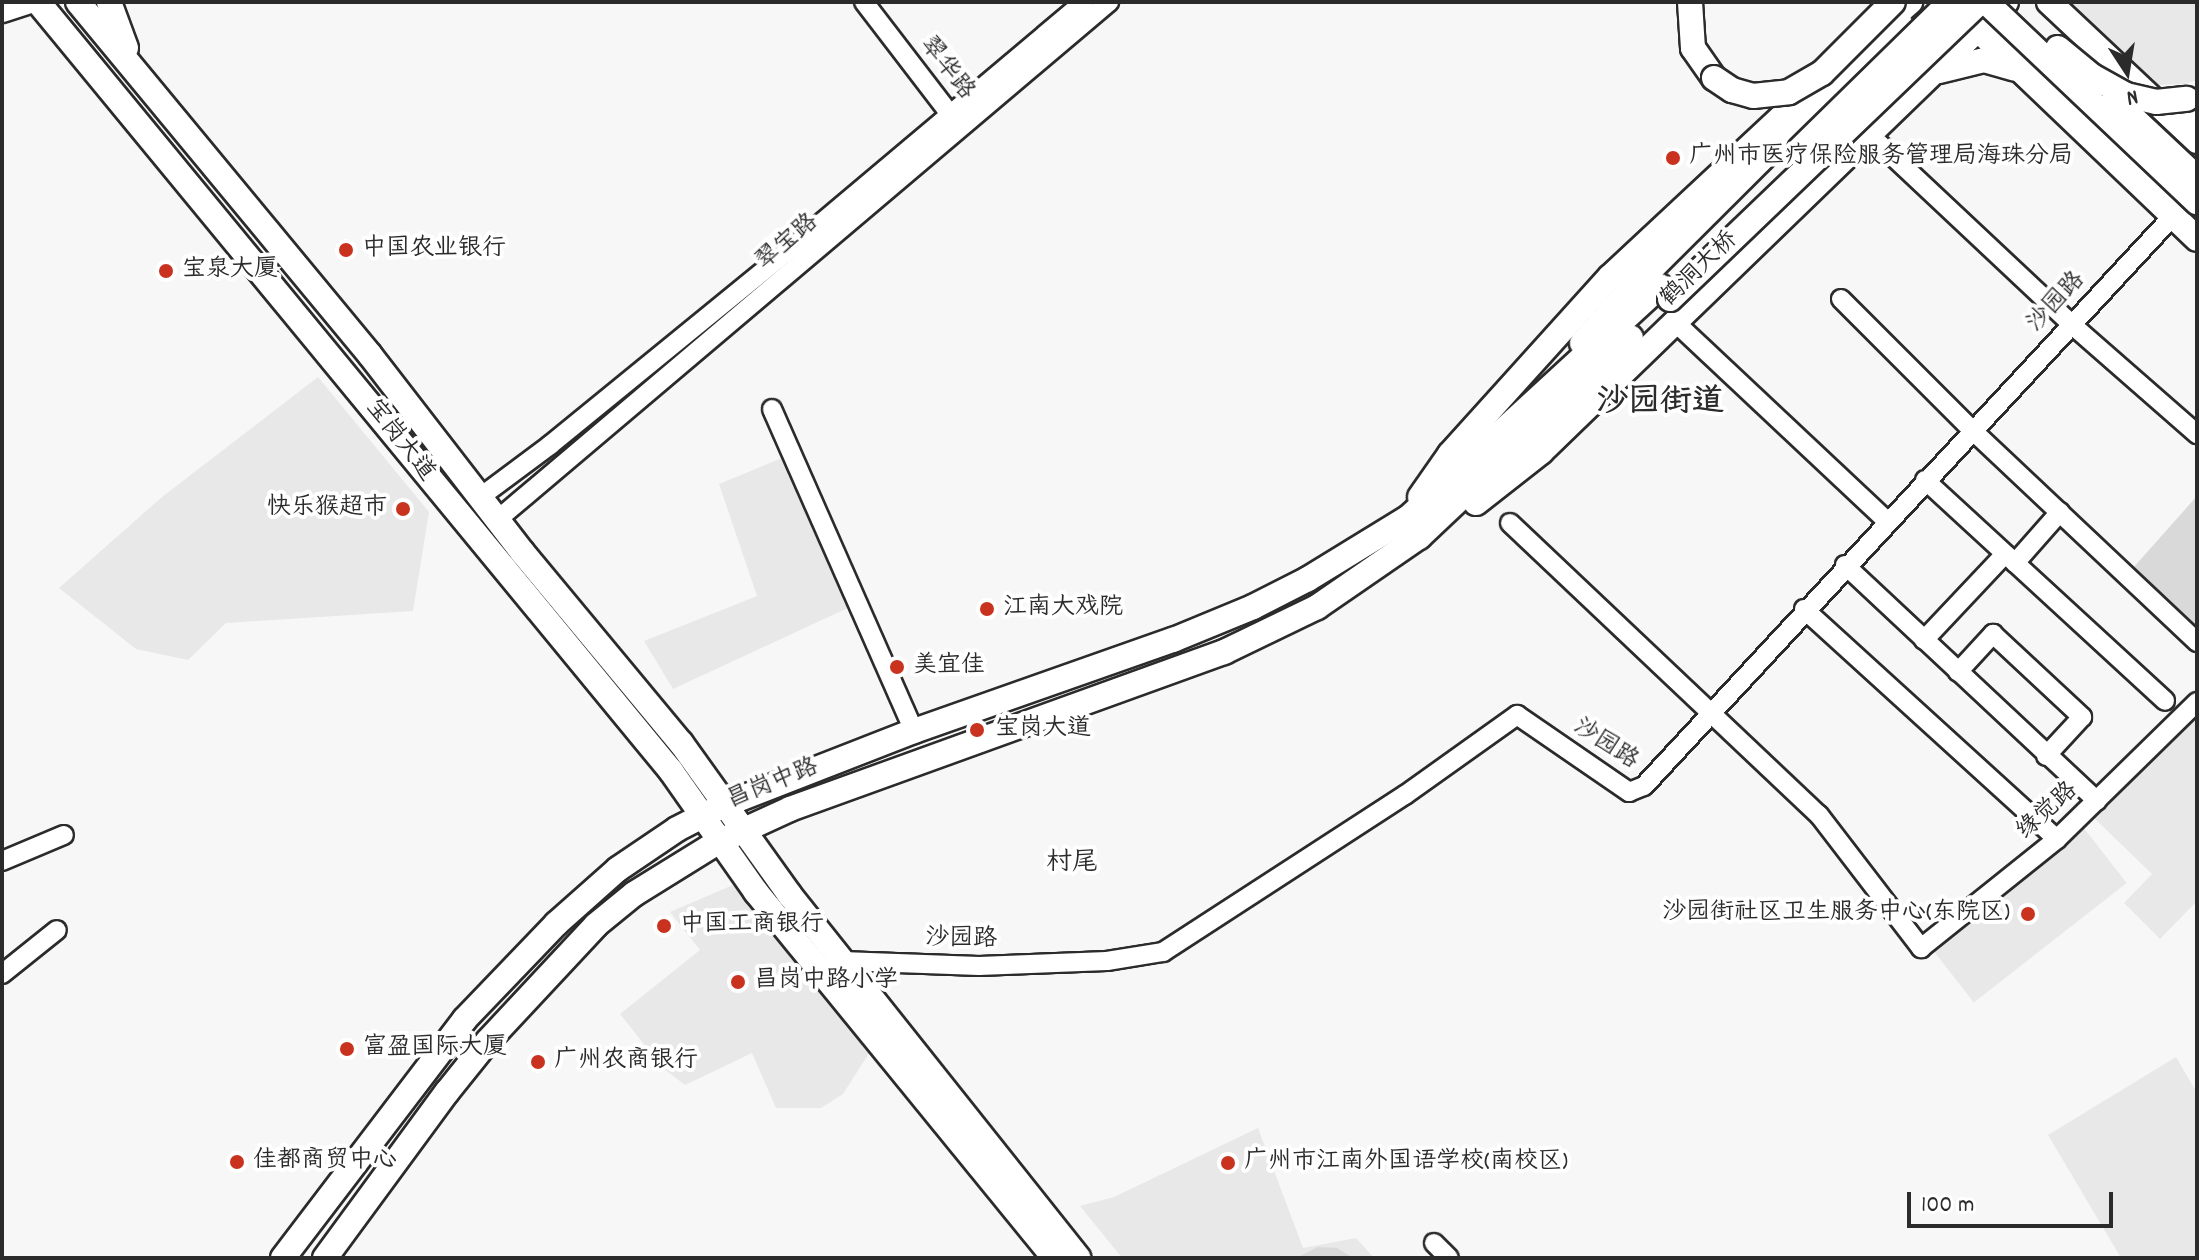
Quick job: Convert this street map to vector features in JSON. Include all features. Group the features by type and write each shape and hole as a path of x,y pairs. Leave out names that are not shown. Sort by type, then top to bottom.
{"main road":[{"path":"2,10 27,2"},
{"name":"宝岗大道","path":"38,2 671,771 718,842 1055,1258"},
{"name":"宝岗大道","path":"78,2 377,364 479,498 681,743 742,830 842,961 1079,1258"},
{"path":"109,2 114,22 138,76"},
{"path":"1690,2 1693,48 1706,69 1732,90 1765,97 1789,92 1811,80 1893,2"},
{"path":"1865,41 1877,2"},
{"path":"1414,527 1430,478 1610,277 1910,2"},
{"path":"1663,295 1898,24 1925,2"},
{"path":"1663,295 1949,2 2153,198 2190,226"},
{"path":"1983,2 2197,202"},
{"name":"鹤洞大桥","path":"1414,527 1532,404 1663,295 1983,2"},
{"path":"1663,295 1869,134 2006,2 2197,178"},
{"path":"2049,2 2187,117 2197,141"},
{"path":"2058,48 2104,84 2135,98 2169,103 2197,98"},
{"path":"1927,78 1955,65 1984,60 1998,61 2028,77"},
{"path":"2069,80 2099,100 2136,109 2162,110 2197,98"},
{"name":"鹤洞大桥","path":"1414,527 1540,427 1663,295"},
{"name":"昌岗中路","path":"283,1258 486,995 596,887 651,846 724,805 914,731 1057,684 1253,607 1414,527"},
{"name":"昌岗中路","path":"325,1258 447,1092 559,963 634,894 718,842 790,809 1257,638 1317,607 1414,527"}],"street":[{"name":"翠华路","path":"864,2 956,122"},
{"name":"翠宝路","path":"497,520 956,122 1084,2"},
{"name":"翠宝路","path":"479,498 574,427 1109,2"},
{"path":"79,50 84,35 104,33"},
{"path":"1869,134 2070,323 2197,434"},
{"path":"2153,198 2197,157"},
{"name":"沙园路","path":"842,961 979,966 1107,961 1163,952 1405,795 1517,715 1629,792 1644,786 2070,323 2190,226"},
{"path":"1663,295 1887,521"},
{"path":"1841,299 1971,429 2197,642"},
{"path":"353,383 372,379 377,364"},
{"path":"388,424 391,411 396,407 412,409"},
{"path":"772,409 914,731"},
{"path":"1925,480 2165,701"},
{"path":"1924,640 2060,512"},
{"path":"1510,523 1710,711"},
{"path":"1845,565 2097,801"},
{"path":"1804,609 2057,839"},
{"path":"1958,672 1993,634 2082,717 2046,756"},
{"name":"缘觉路","path":"1710,711 1819,815 1921,948 2057,839 2197,702"},
{"path":"2,861 64,835"},
{"path":"2,974 57,930"},
{"path":"1434,1243 1449,1258"}],"shaded area":[{"path":"2046,2 2197,2 2197,80 2185,84 2157,85 2126,77"},
{"path":"318,377 429,512 413,611 226,623 188,660 136,649 59,588 162,497"},
{"path":"787,456 850,607 673,689 644,641 757,596 719,484"},
{"path":"2197,496 2197,628 2133,568"},
{"path":"2197,706 2197,901 2160,939 2124,903 2152,874 2091,815"},
{"name":"沙园街社区卫生服务中心(东院区)","path":"2083,827 2127,883 1974,1002 1930,946"},
{"name":"昌岗中路小学","path":"733,885 873,1047 843,1094 821,1108 776,1108 752,1053 685,1085 664,1069 620,1014 700,950 670,912"},
{"path":"2176,1057 2197,1093 2197,1258 2121,1258 2048,1135"},
{"name":"广州市江南外国语学校(南校区)","path":"1258,1128 1303,1248 1356,1238 1374,1258 1122,1258 1080,1206 1114,1197"},
{"path":"1318,1247 1337,1248 1353,1258 1296,1258"}],"place":[{"name":"广州市医疗保险服务管理局海珠分局","path":"1673,158"},
{"name":"中国农业银行","path":"346,250"},
{"name":"宝泉大厦","path":"166,271"},
{"name":"快乐猴超市","path":"403,509"},
{"name":"江南大戏院","path":"987,609"},
{"name":"美宜佳","path":"897,667"},
{"name":"宝岗大道","path":"977,730"},
{"name":"沙园街社区卫生服务中心(东院区)","path":"2028,914"},
{"name":"中国工商银行","path":"664,926"},
{"name":"昌岗中路小学","path":"738,982"},
{"name":"富盈国际大厦","path":"347,1049"},
{"name":"广州农商银行","path":"538,1062"},
{"name":"佳都商贸中心","path":"237,1162"},
{"name":"广州市江南外国语学校(南校区)","path":"1228,1163"}],"district":[{"name":"沙园街道","path":"1660,404"},
{"name":"村尾","path":"1072,864"}]}
